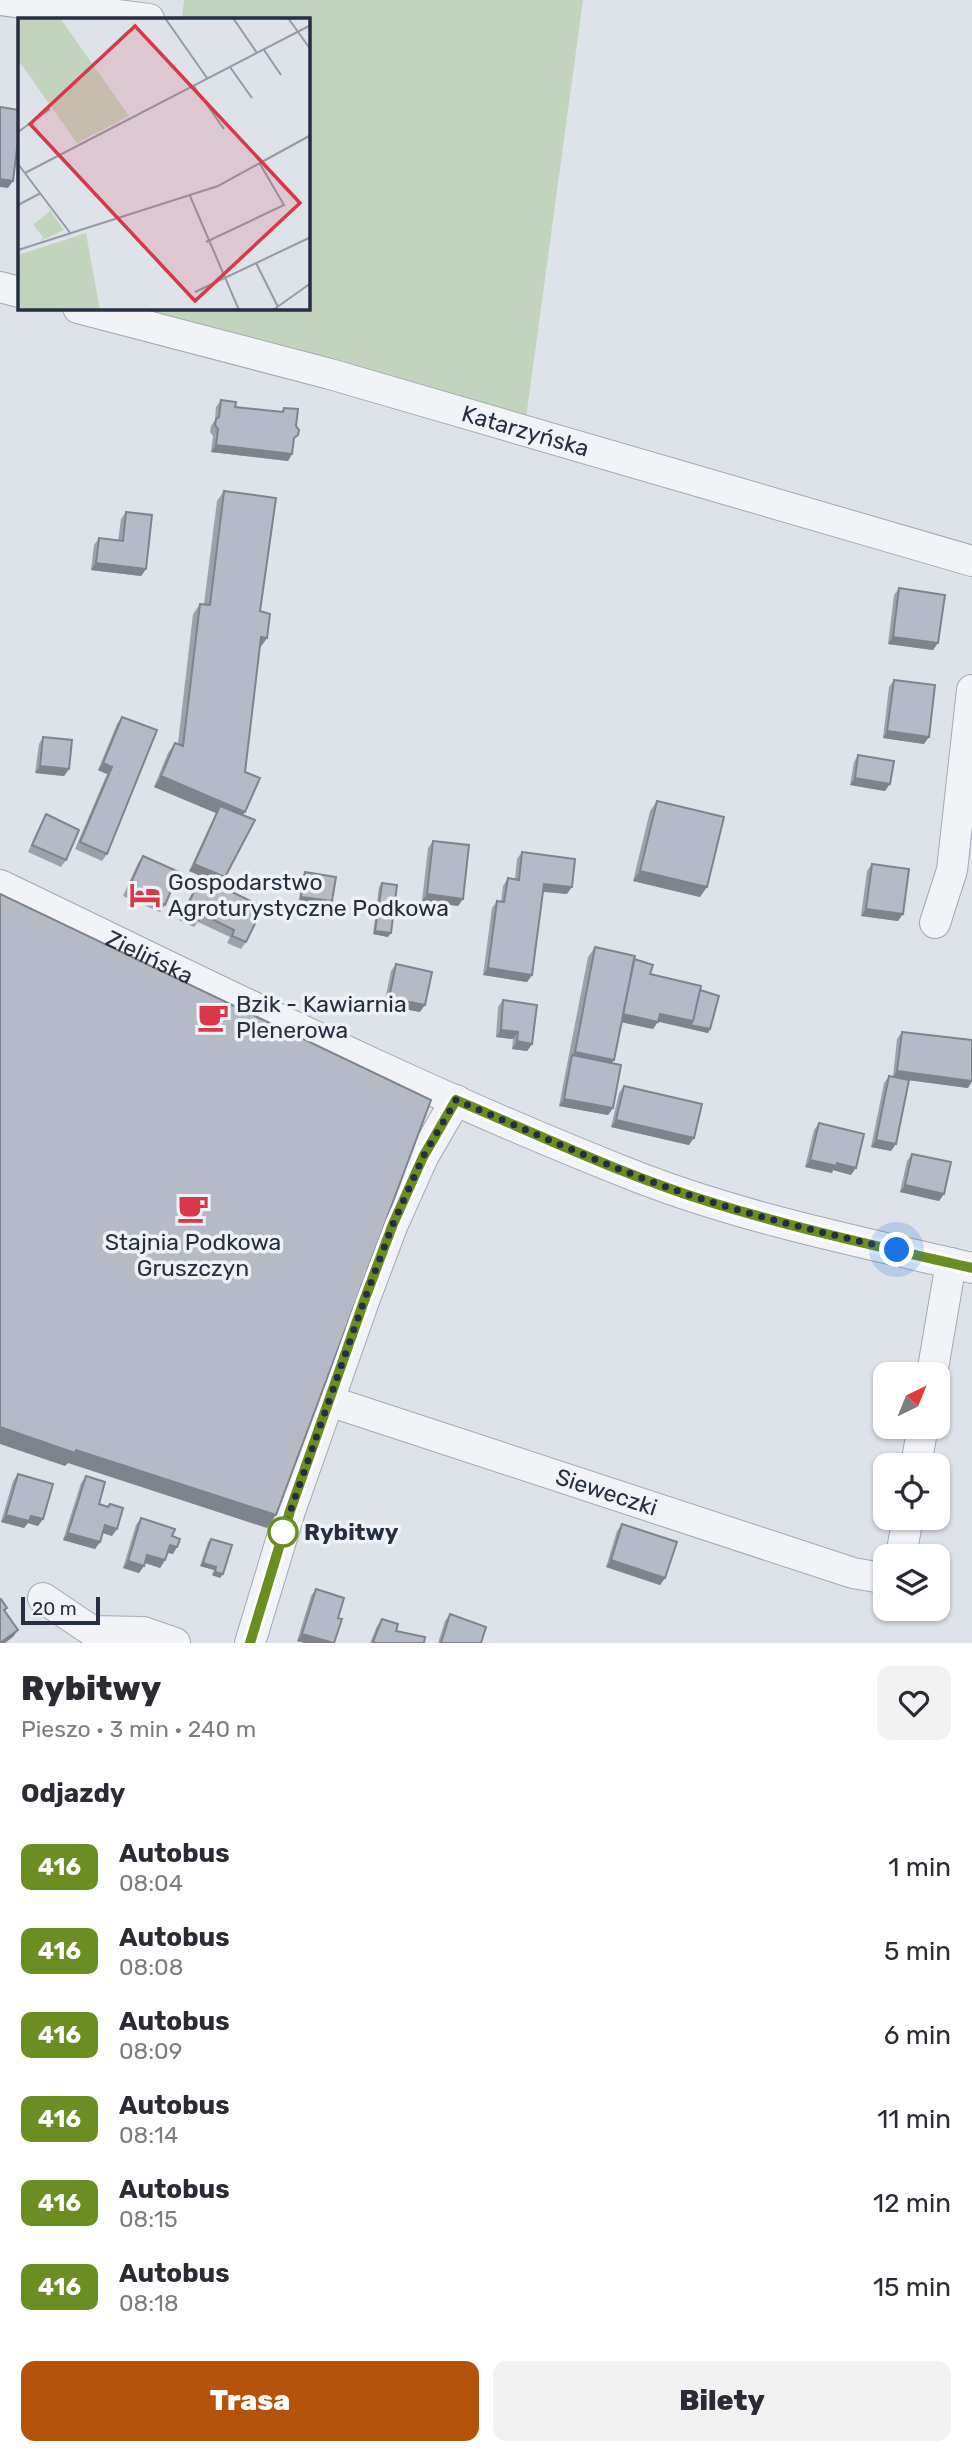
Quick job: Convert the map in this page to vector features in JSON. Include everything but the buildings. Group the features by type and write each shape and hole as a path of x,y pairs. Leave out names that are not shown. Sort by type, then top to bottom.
{"street":[{"path":"0,0 141,18"},
{"path":"0,287 18,292"},
{"name":"Katarzyńska","path":"86,310 343,378 972,561"},
{"path":"935,923 952,870 972,690"},
{"name":"Zielińska","path":"0,885 456,1100 641,1178 797,1227 961,1266"},
{"path":"250,1643 287,1521 393,1224 423,1157 456,1100"},
{"path":"935,1362 961,1266"},
{"name":"Sieweczki","path":"329,1401 853,1573 873,1576"},
{"path":"43,1598 92,1632 143,1632 175,1643"}],"green space":[{"path":"184,0 583,0 526,418 143,313 143,310 310,310 310,18 182,18"}],"bus line":[{"name":"416","path":"250,1643 290,1511 393,1224 423,1157 456,1100 641,1178 712,1202 797,1227 972,1268"}],"place":[{"name":"Gospodarstwo Agroturystyczne Podkowa","path":"145,895"},
{"name":"Bzik - Kawiarnia Plenerowa","path":"213,1017"},
{"name":"Stajnia Podkowa Gruszczyn","path":"193,1208"},
{"name":"Rybitwy","path":"283,1532"}],"route":[{"path":"283,1532 393,1224 423,1157 456,1100 641,1178 797,1227 897,1250"}]}
